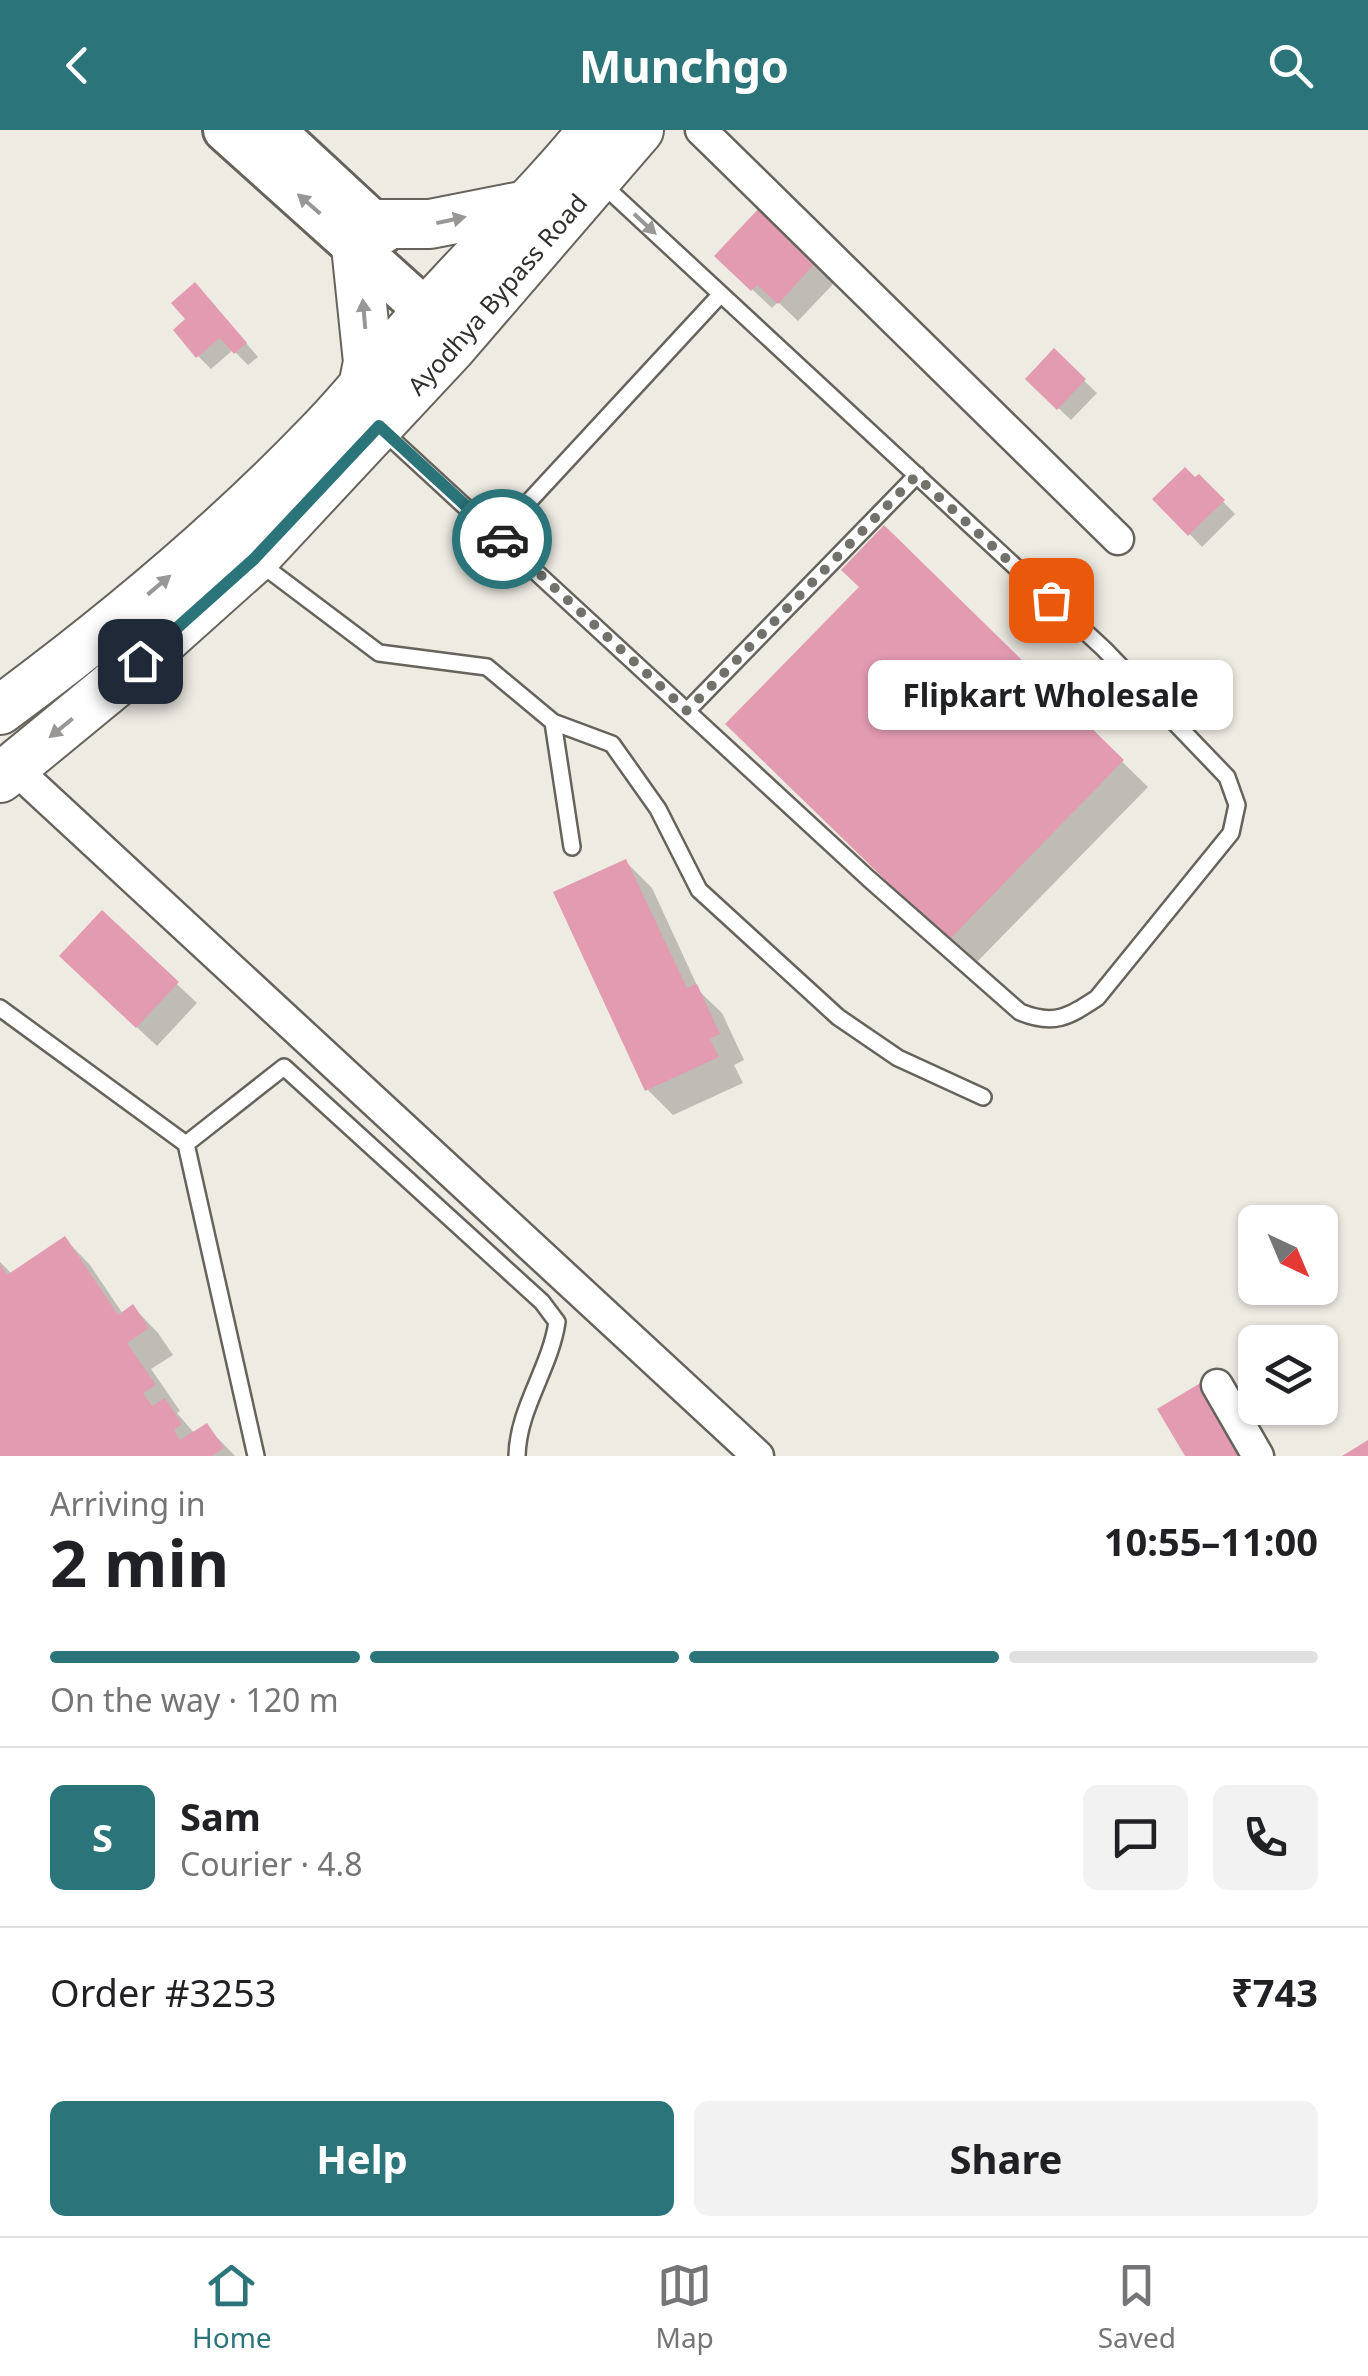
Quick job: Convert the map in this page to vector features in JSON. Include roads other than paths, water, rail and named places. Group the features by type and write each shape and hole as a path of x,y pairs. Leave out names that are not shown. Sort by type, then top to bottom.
{"main road":[{"name":"Ayodhya Bypass Road","path":"453,314 527,205 593,130"},
{"name":"Ayodhya Bypass Road","path":"7,772 112,686 453,314 597,180 638,130"},
{"path":"371,404 365,235 527,205"},
{"name":"Ayodhya Bypass Road","path":"0,710 92,642 226,565"}],"street":[{"path":"225,130 365,235 453,314"},
{"path":"273,130 365,235"},
{"path":"701,130 1118,539"},
{"path":"7,772 758,1456"},
{"path":"1217,1384 1258,1456"}],"lane":[{"path":"371,404 478,518 1020,1012 1042,1022 1072,1015 1097,998 1231,833 1237,805 1226,777 1104,650 597,180"},
{"path":"498,536 721,294"},
{"path":"687,711 916,476"},
{"path":"226,565 379,654 487,667 553,722 612,744 658,810 699,890 838,1017 898,1058 983,1097"},
{"path":"553,722 572,847"},
{"path":"0,1008 186,1144 256,1456"},
{"path":"186,1144 284,1066 542,1302 557,1322 553,1348 520,1424 516,1456"}],"place":[{"name":"Flipkart Wholesale","path":"1051,600"}]}
